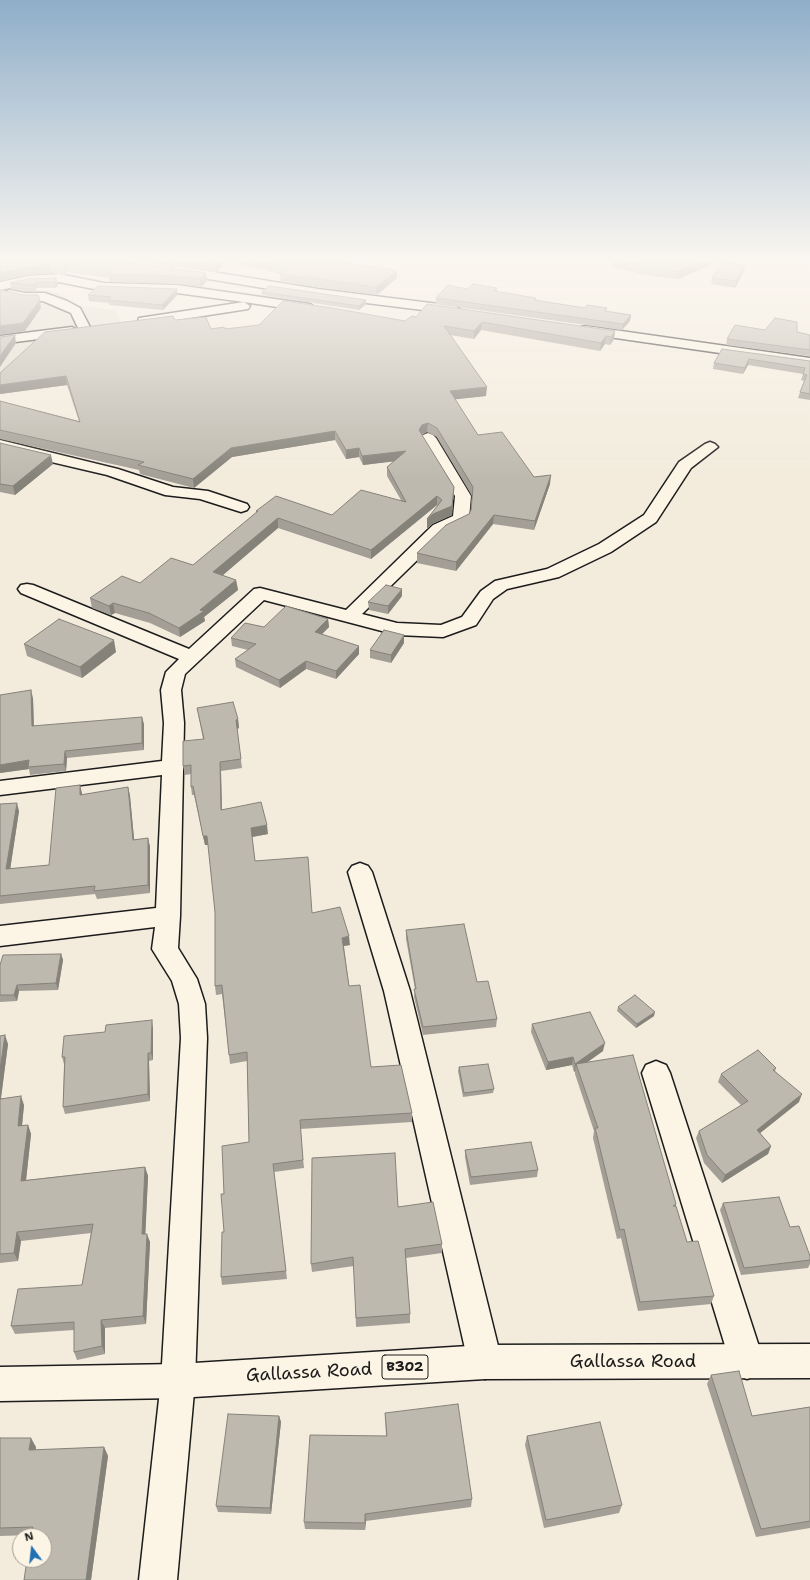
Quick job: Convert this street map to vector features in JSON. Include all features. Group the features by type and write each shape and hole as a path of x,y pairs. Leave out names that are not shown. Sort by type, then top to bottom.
{"street":[{"path":"0,340 64,332"},
{"path":"601,332 810,362"},
{"path":"349,618 440,529 461,519 463,496 428,438"},
{"path":"0,445 112,472 171,492 202,494 241,507"},
{"path":"158,1580 178,1381 194,1038 192,1004 184,979 165,949 168,916 174,724 171,690 176,672 260,592 349,618 397,629 443,631 469,620 487,595 501,586 553,573 605,548 650,518 685,465 710,447"},
{"path":"27,589 191,657"},
{"path":"0,788 172,767"},
{"path":"360,872 397,991 486,1362"},
{"path":"0,936 168,916"},
{"path":"656,1073 747,1362"},
{"name":"Gallassa Road","path":"0,1384 178,1381 486,1362 810,1361"}],"shaded area":[{"path":"0,332 125,332 138,362 0,380"}],"building":[{"path":"45,332 448,332 487,387 450,391 478,435 502,432 534,477 551,475 535,521 494,515 456,562 417,553 446,525 469,514 471,510 473,487 437,428 428,423 422,425 419,430 454,487 452,506 433,514 427,519 442,500 437,496 371,550 278,518 213,572 236,580 200,610 204,611 179,628 149,613 113,603 109,606 90,598 122,576 140,583 171,558 193,565 258,511 256,511 276,496 332,515 361,490 406,502 387,467 406,451 362,456 359,448 346,450 335,431 231,448 193,479 138,465 144,462 0,430 0,401 80,422 66,376 0,385 0,373"},
{"path":"537,332 615,332 611,337 606,336 601,343"},
{"path":"731,332 797,332 810,335 810,350 727,339"},
{"path":"15,335 0,356 0,337"},
{"path":"722,349 810,361 810,394 800,392 807,375 803,374 805,368 749,359 745,368 714,363"},
{"path":"0,443 51,455 13,486 0,484"},
{"path":"386,585 402,589 388,606 368,602"},
{"path":"286,606 328,619 315,632 359,646 336,671 306,661 279,680 235,659 256,644 231,638 245,623 264,627"},
{"path":"59,619 114,640 80,667 24,644"},
{"path":"384,630 404,635 391,655 370,650"},
{"path":"31,690 32,726 142,717 142,743 65,751 64,764 28,767 29,760 0,765 0,695"},
{"path":"233,702 238,719 236,720 241,759 220,762 221,810 261,802 267,825 251,828 255,861 308,857 312,913 340,907 349,936 342,938 349,986 360,985 371,1067 401,1065 412,1113 300,1120 303,1160 273,1164 286,1271 221,1277 222,1232 224,1232 221,1194 224,1194 222,1146 249,1142 247,1052 229,1055 222,985 215,986 215,912 207,836 203,836 193,786 191,787 191,765 183,766 183,741 204,739 197,708"},
{"path":"80,785 80,795 128,787 133,840 148,838 148,885 94,891 95,886 0,896 0,804 17,803 6,869 49,865 56,788"},
{"path":"464,924 477,982 488,981 497,1019 423,1027 414,989 416,989 406,930"},
{"path":"61,954 56,983 17,985 14,995 0,995 0,965 3,955"},
{"path":"635,995 655,1012 637,1024 618,1007"},
{"path":"590,1012 605,1043 575,1064 573,1057 548,1062 532,1024"},
{"path":"152,1020 151,1053 148,1053 148,1094 63,1107 65,1057 62,1057 64,1036 105,1032 106,1025"},
{"path":"5,1035 0,1070 0,1036"},
{"path":"758,1050 776,1068 773,1070 802,1094 757,1130 771,1146 725,1175 707,1155 699,1131 748,1101 721,1074"},
{"path":"633,1055 676,1204 673,1206 676,1206 687,1242 698,1241 714,1296 640,1302 624,1229 620,1230 595,1128 598,1128 576,1064"},
{"path":"488,1064 494,1089 464,1093 459,1067"},
{"path":"21,1096 18,1126 28,1125 21,1181 145,1167 142,1234 147,1234 143,1316 101,1320 102,1346 74,1352 74,1322 11,1326 18,1289 82,1285 93,1224 17,1232 14,1253 0,1254 0,1099"},
{"path":"531,1142 538,1170 471,1177 465,1150"},
{"path":"395,1153 398,1207 433,1202 442,1244 405,1249 410,1314 356,1318 353,1257 311,1264 312,1158"},
{"path":"779,1197 790,1227 799,1226 810,1256 810,1260 744,1268 723,1203"},
{"path":"739,1371 752,1416 810,1407 810,1521 761,1529 711,1375"},
{"path":"458,1404 472,1499 365,1514 365,1523 304,1522 310,1435 387,1436 385,1413"},
{"path":"228,1414 279,1416 270,1508 216,1506"},
{"path":"600,1422 622,1505 546,1520 527,1436"},
{"path":"0,1438 31,1438 29,1450 104,1447 86,1580 24,1580 26,1568 52,1568 52,1528 0,1528"}]}
